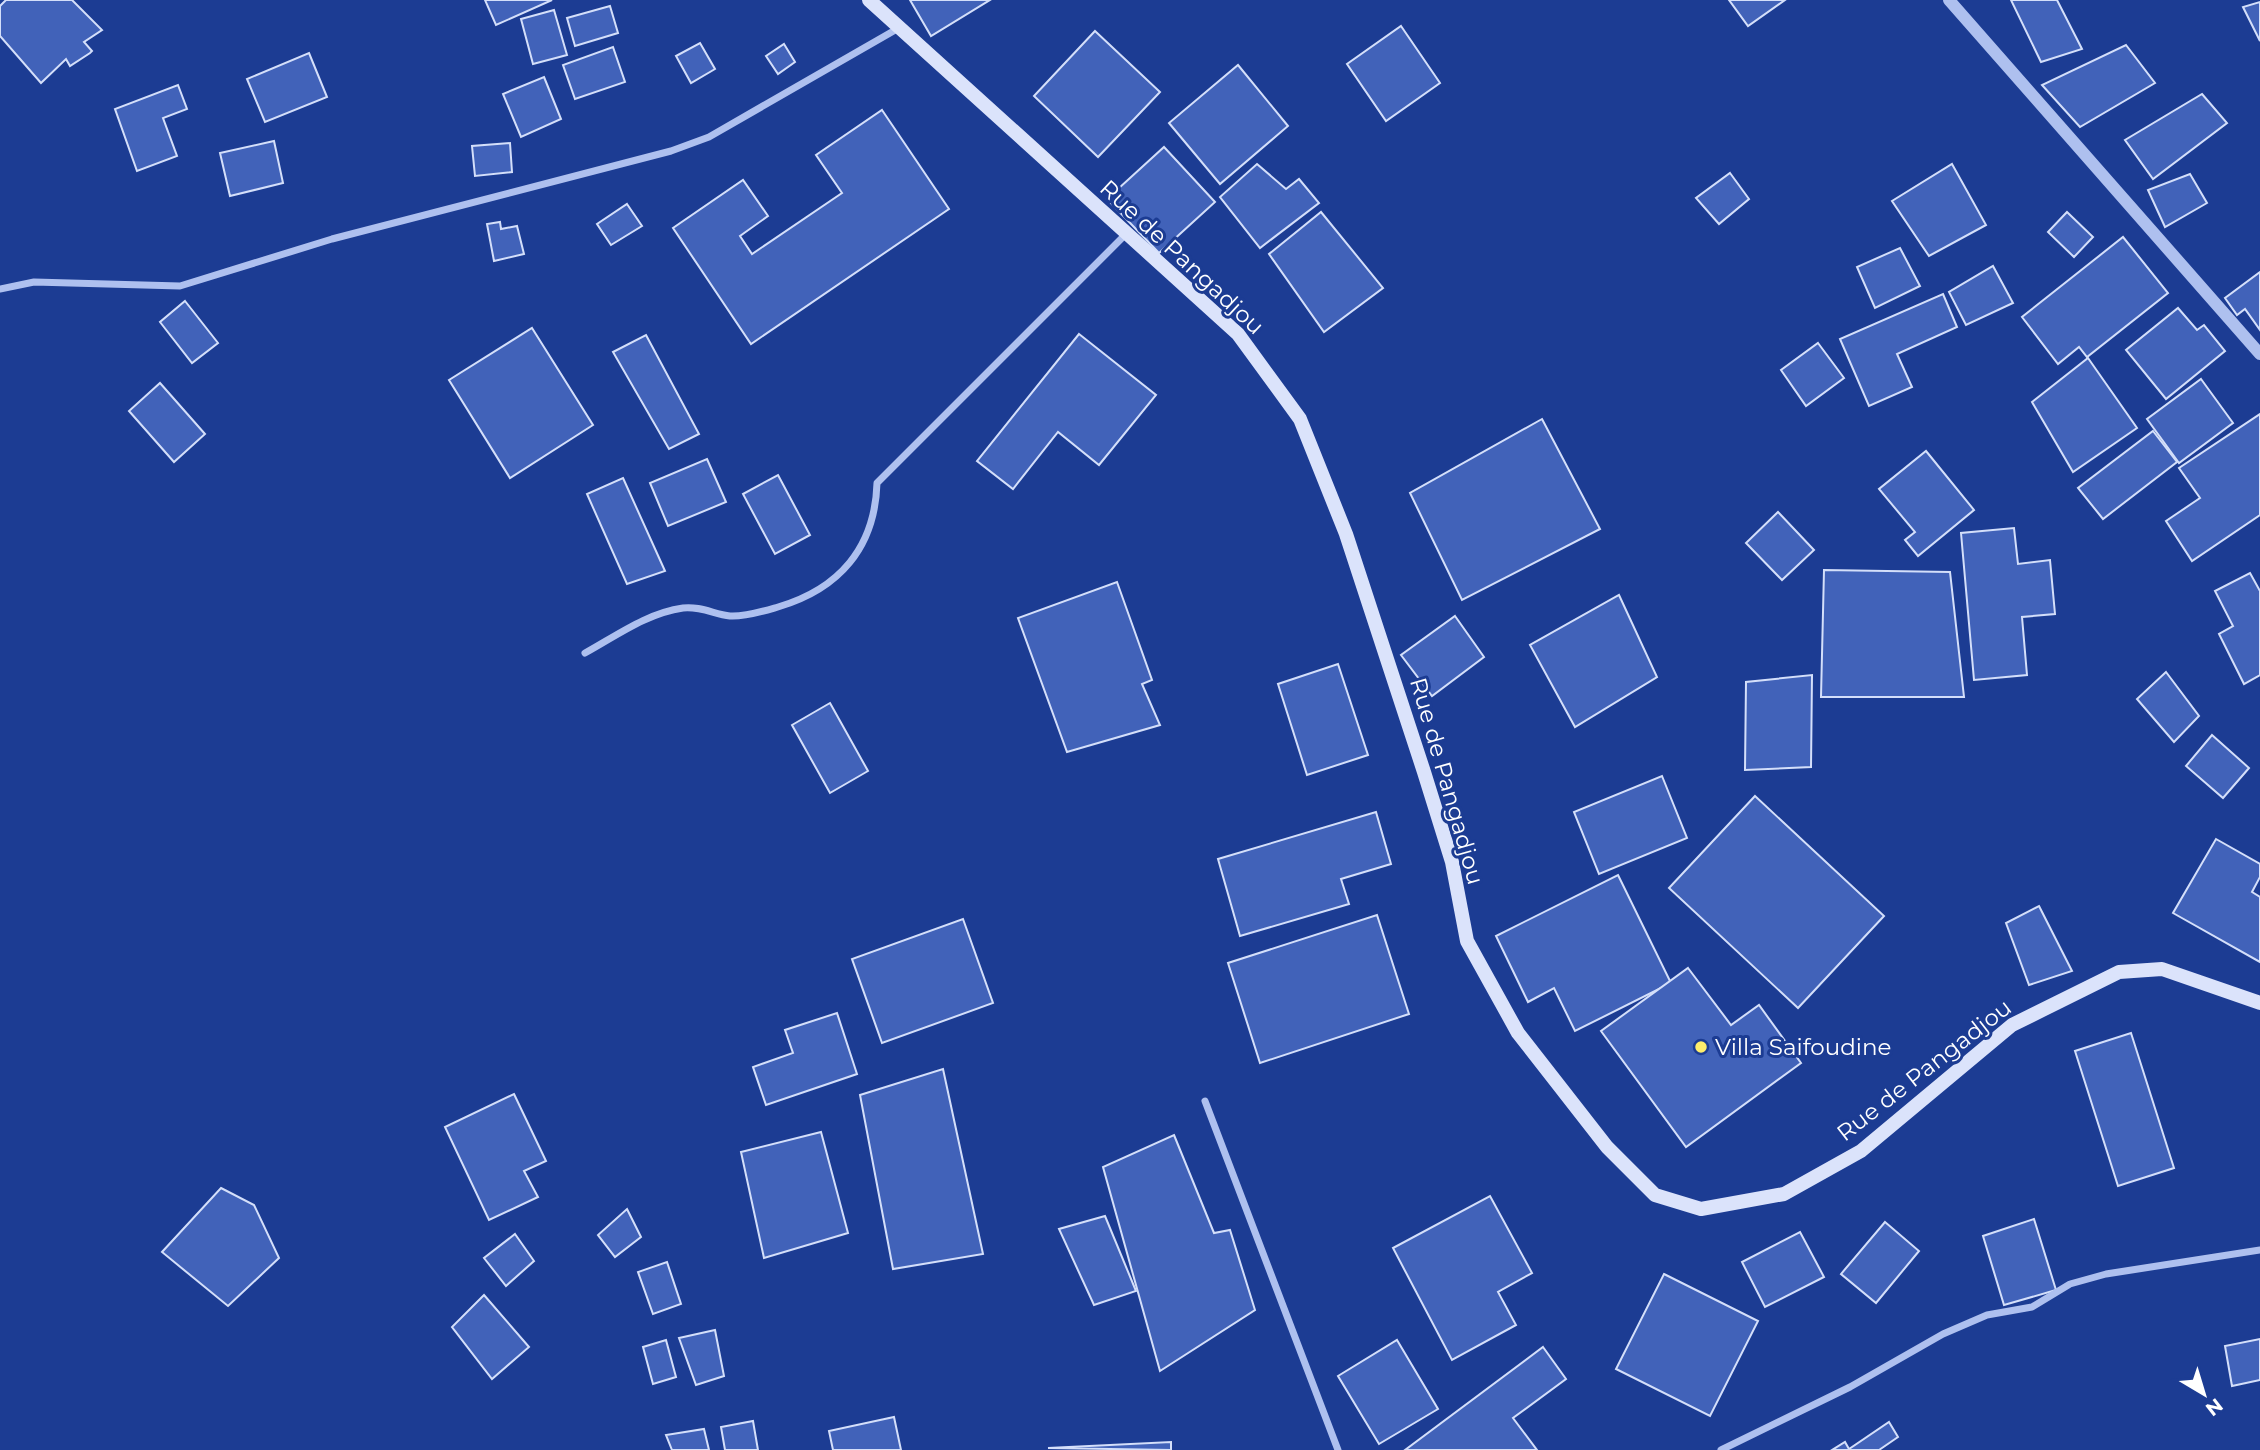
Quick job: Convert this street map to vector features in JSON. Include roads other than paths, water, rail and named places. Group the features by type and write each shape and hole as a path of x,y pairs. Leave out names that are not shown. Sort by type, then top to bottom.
{"main road":[{"name":"Rue de Pangadjou","path":"869,0 897,29 1238,334 1300,419 1346,534 1424,772 1452,862 1467,941 1518,1033 1607,1147 1655,1195 1700,1209 1784,1194 1861,1151 2012,1025 2119,972 2162,969 2260,1003"}],"street":[{"path":"1949,0 2260,355"},
{"path":"0,289 34,282 180,286 332,239 671,151 709,137 897,29"},
{"path":"585,653 651,617 683,608 705,609 731,616 765,611 805,599 842,572 866,540 876,502 877,484 1126,234"},
{"path":"1205,1101 1338,1450"},
{"path":"1721,1450 1850,1387 1943,1334 1987,1315 2032,1307 2070,1284 2106,1274 2260,1250"}],"place":[{"name":"Villa Saifoudine","path":"1701,1047"}]}
